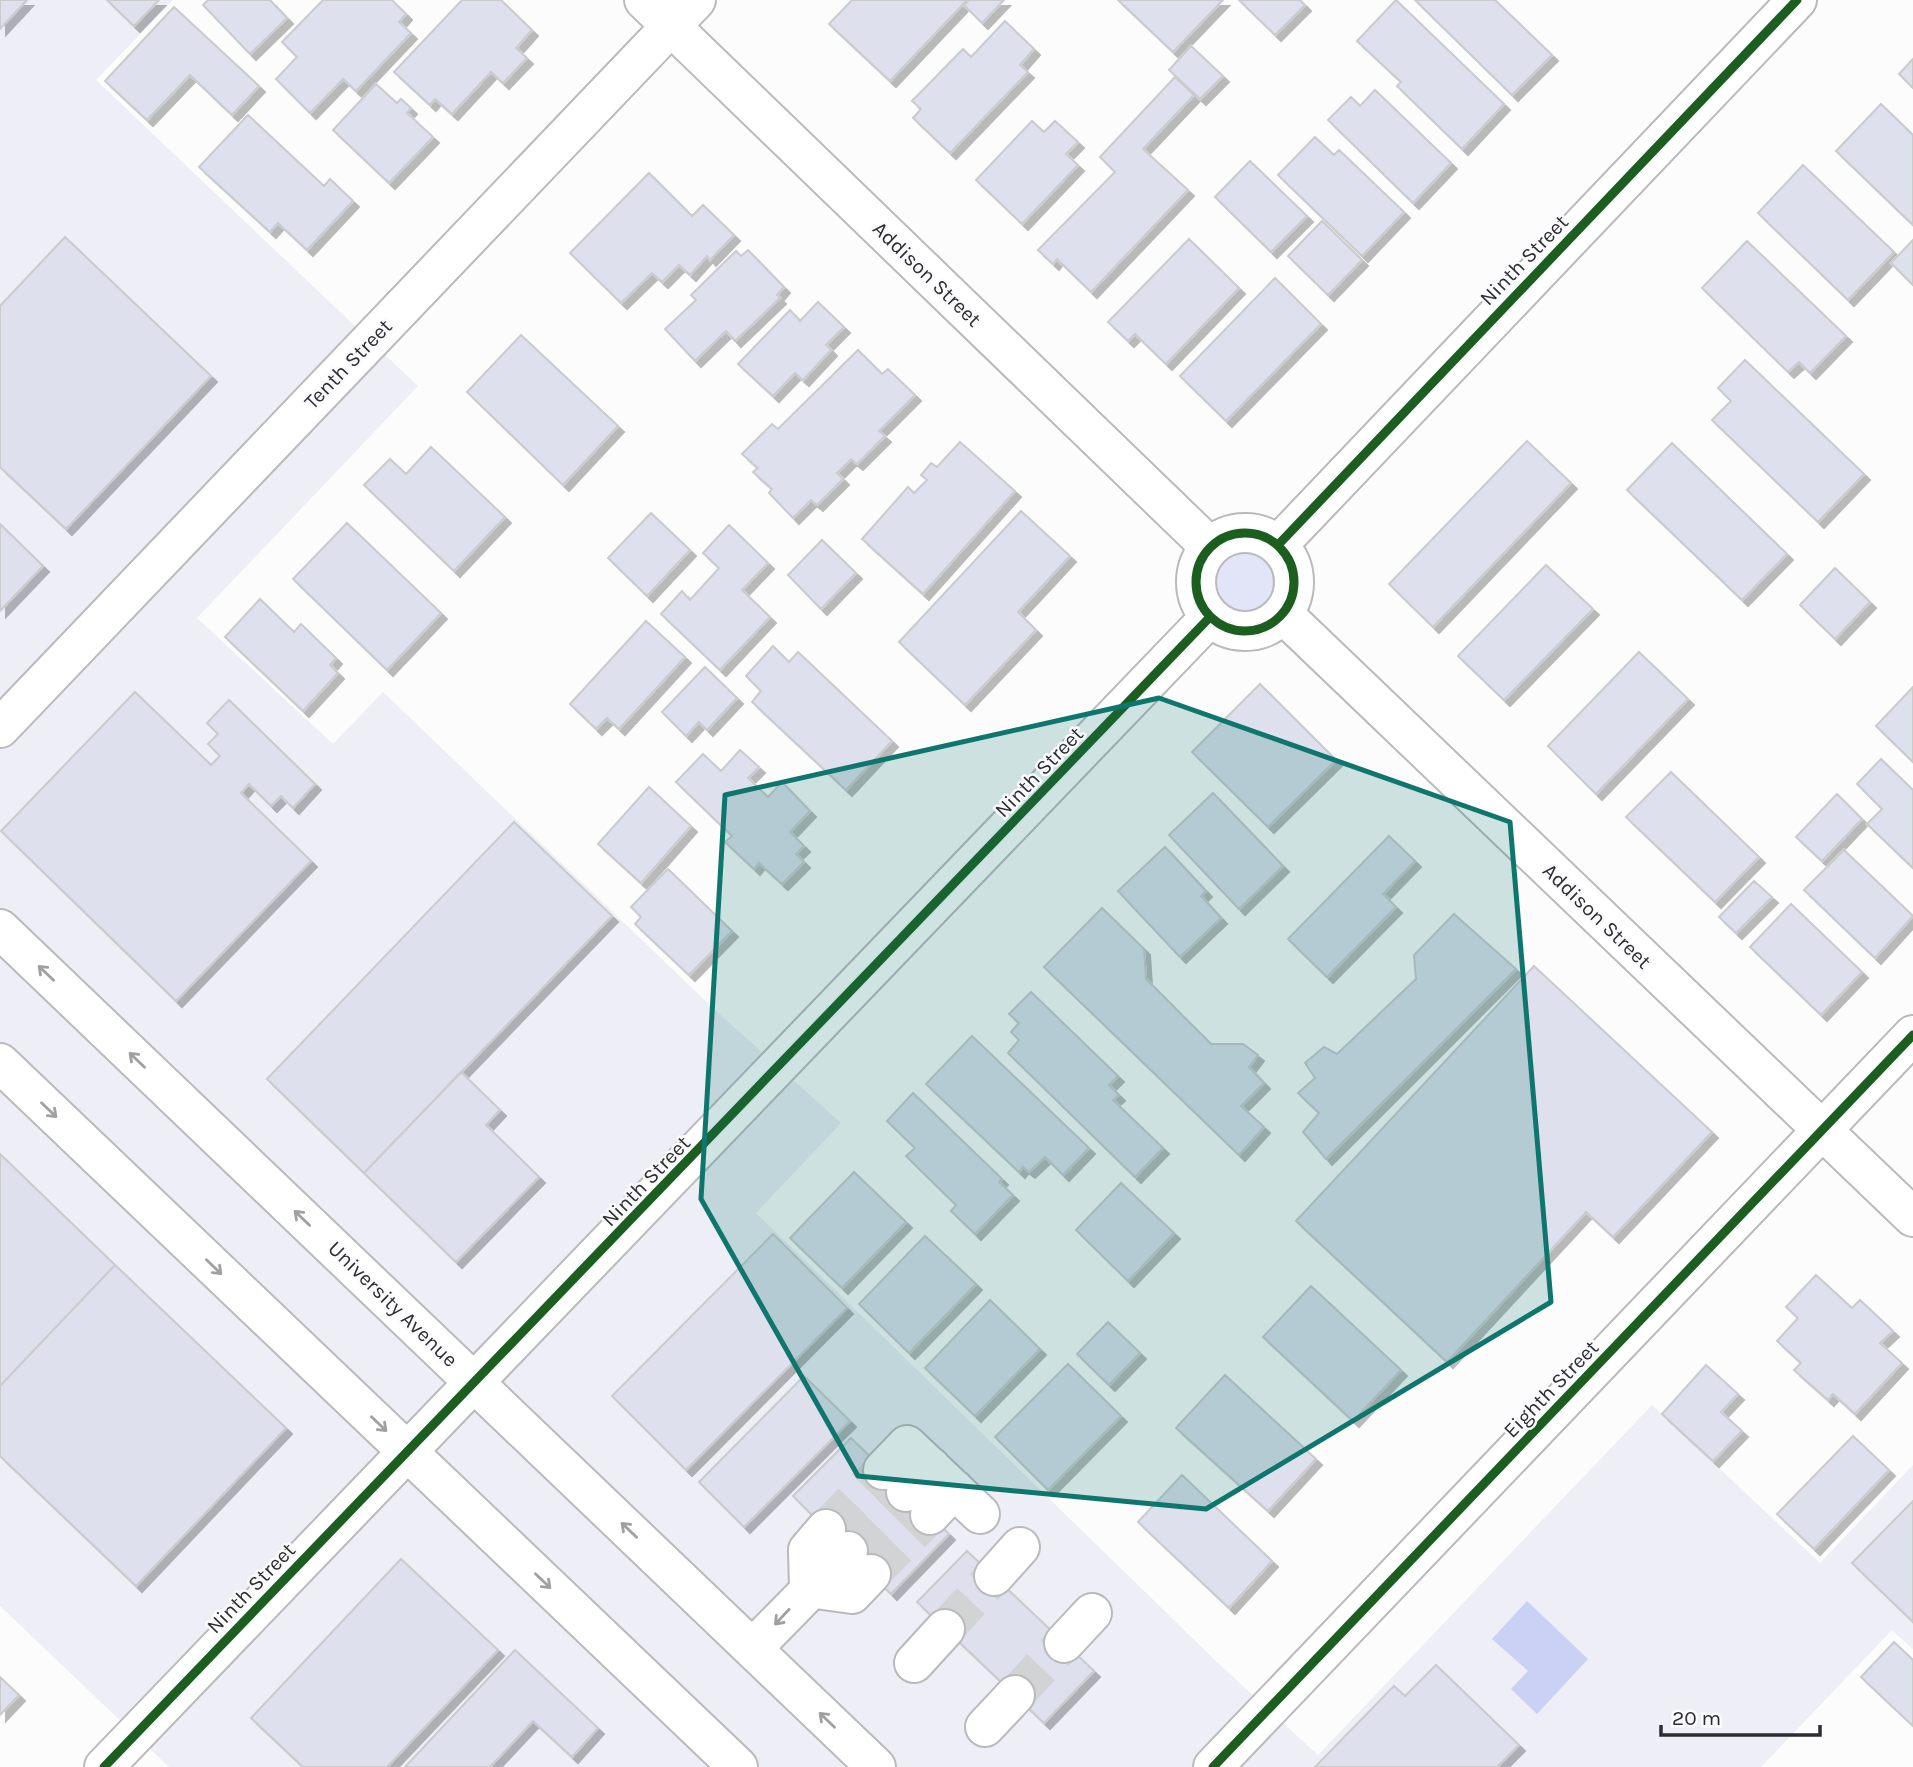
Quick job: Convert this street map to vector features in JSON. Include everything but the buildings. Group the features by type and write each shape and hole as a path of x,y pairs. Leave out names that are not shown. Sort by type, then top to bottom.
{"street":[{"name":"Ninth Street","path":"1278,545 1797,0"},
{"name":"Addison Street","path":"670,9 1210,547"},
{"name":"Tenth Street","path":"0,728 670,9"},
{"path":"1244,532 1256,534 1278,545 1293,572 1294,586 1283,614 1270,625 1239,631 1210,617 1197,590 1196,574 1210,547 1232,534 1244,532"},
{"name":"Addison Street","path":"1283,614 1913,1217"},
{"name":"Ninth Street","path":"104,1767 1210,617"},
{"name":"University Avenue","path":"0,929 876,1767"},
{"name":"Eighth Street","path":"1213,1767 1913,1035"},
{"path":"0,1063 738,1767"},
{"path":"994,1576 1020,1547"},
{"path":"753,1648 809,1588 808,1550 848,1551 852,1594 809,1588"},
{"path":"1064,1643 1092,1613"},
{"path":"914,1662 945,1629"},
{"path":"985,1727 1014,1695"}],"highlighted area":[{"path":"1159,698 1510,822 1551,1302 1206,1509 858,1476 701,1199 725,795"}],"shaded area":[{"path":"0,0 173,0 96,80 418,386 197,618 333,744 383,692 714,1009 841,1123 756,1213 1219,1664 1318,1755 1652,1405 1820,1563 1913,1465 1913,1649 1892,1630 1761,1767 169,1767 0,1606"},
{"path":"1245,549 1258,552 1268,559 1275,569 1278,582 1275,595 1268,605 1258,612 1245,615 1232,612 1222,605 1215,595 1212,582 1215,569 1222,559 1232,552"}],"water":[{"path":"1527,1601 1588,1659 1537,1714 1511,1689 1528,1671 1492,1639"}],"tunnel":[{"path":"826,1529 883,1470"},
{"path":"848,1551 906,1492"},
{"path":"871,1574 930,1515"},
{"path":"945,1629 994,1576"},
{"path":"1015,1695 1064,1643"}],"cycle path":[{"path":"1278,545 1797,0"},
{"path":"1245,533 1264,537 1280,547 1290,563 1294,582 1290,601 1280,617 1264,627 1245,631 1226,627 1210,617 1200,601 1196,582 1200,563 1210,547 1226,537 1245,533"},
{"path":"104,1767 1210,617"},
{"path":"1213,1767 1913,1035"}]}
